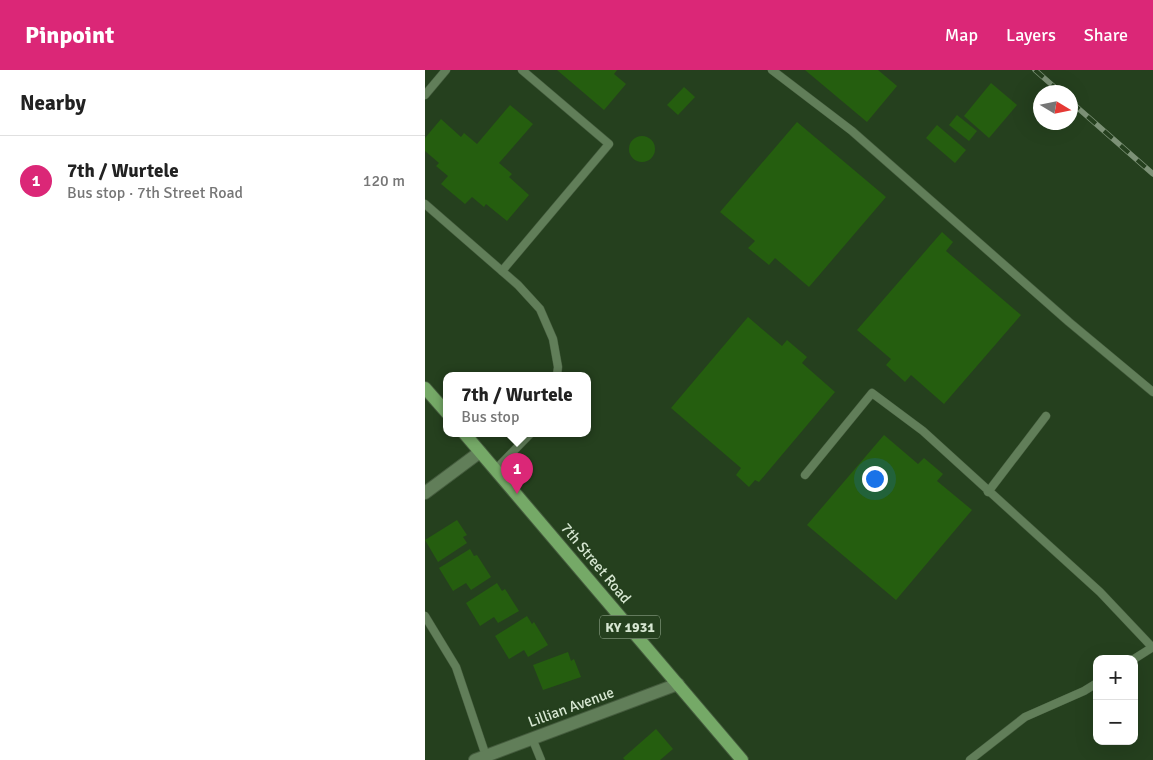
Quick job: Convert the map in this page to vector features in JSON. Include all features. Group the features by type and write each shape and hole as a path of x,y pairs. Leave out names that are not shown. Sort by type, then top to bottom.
{"main road":[{"path":"425,388 443,408"},
{"name":"7th Street Road","path":"467,437 742,760"}],"street":[{"path":"425,493 480,452"},
{"name":"Lillian Avenue","path":"480,758 678,684"}],"lane":[{"path":"425,95 446,70"},
{"path":"502,271 609,144 522,70"},
{"path":"772,70 852,131 1069,322 1153,392"},
{"path":"425,204 502,271 540,309 547,320 553,340 557,372"},
{"path":"805,476 872,393 923,431 1100,592 1153,647 1138,656"},
{"path":"988,492 1046,416"},
{"path":"495,469 527,437"},
{"path":"425,616 456,667 480,758"},
{"path":"970,760 1025,717 1093,685"},
{"path":"532,738 541,760"}],"building":[{"path":"557,70 617,70 614,74 626,84 604,110"},
{"path":"805,70 878,70 897,86 867,122"},
{"path":"991,83 1017,105 989,138 964,116"},
{"path":"684,87 695,97 678,115 667,105"},
{"path":"510,105 533,124 499,163 512,174 509,177 529,195 507,221 486,204 484,207 472,197 465,204 441,184 448,176 436,166 439,163 425,151 425,138 441,119 461,137 464,133 477,144"},
{"path":"957,115 977,131 969,141 949,125"},
{"path":"797,122 886,197 809,287 775,258 769,265 748,248 755,241 720,212"},
{"path":"937,125 966,150 955,163 926,138"},
{"path":"642,136 651,140 655,149 651,158 642,162 633,158 629,149 633,140"},
{"path":"942,232 953,242 946,251 1021,315 944,404 911,375 905,382 886,365 891,359 857,330"},
{"path":"748,317 782,346 787,340 807,357 802,363 835,392 759,482 755,480 749,487 736,475 741,468 671,408"},
{"path":"884,435 918,464 924,458 943,474 937,481 972,510 896,600 807,525"},
{"path":"457,520 467,535 463,537 467,543 438,562 425,540"},
{"path":"470,549 474,556 477,555 491,577 471,590 466,583 453,591 439,568"},
{"path":"497,583 502,591 505,589 519,611 498,623 494,617 480,626 466,603"},
{"path":"527,616 532,624 534,622 548,645 528,657 524,650 509,659 495,636"},
{"path":"568,652 571,661 574,659 581,677 543,690 533,665"},
{"path":"656,729 673,749 660,760 625,760 623,758"}],"railway":[{"path":"1035,70 1052,85"},
{"path":"1078,108 1153,174"}],"place":[{"name":"7th / Wurtele","path":"517,494"}]}
